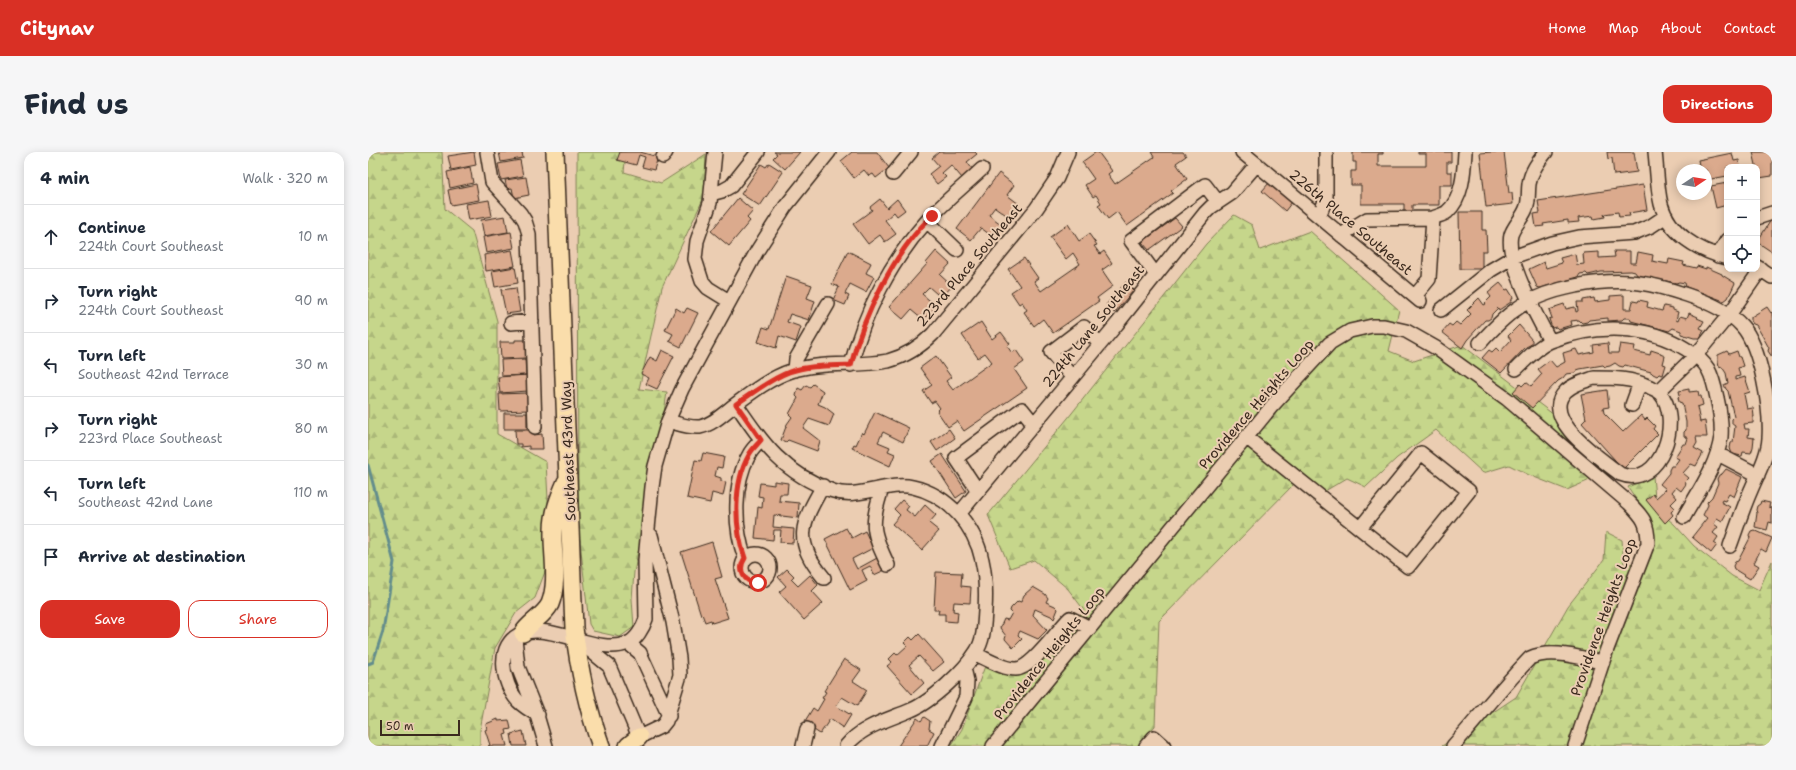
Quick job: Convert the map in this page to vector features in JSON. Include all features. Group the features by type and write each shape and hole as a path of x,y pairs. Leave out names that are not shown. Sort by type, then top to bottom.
{"main road":[{"name":"Southeast 43rd Way","path":"556,152 575,638 578,665 584,690 601,746"},
{"path":"519,636 547,608 551,599 554,584 553,530 559,498 568,477"}],"street":[{"path":"487,152 492,182 520,213 525,221 529,234 535,427"},
{"path":"716,152 710,203 697,241 695,259 702,281 708,288 729,301"},
{"path":"711,194 722,191 731,186 758,152"},
{"path":"538,715 518,700 510,689 505,676 502,659 505,649 519,636 540,632 612,646 628,643 644,626 646,620 645,560 652,487 655,466 668,421 682,389 757,250 785,207 829,152"},
{"path":"893,174 911,152"},
{"name":"223rd Place Southeast","path":"668,421 684,426 702,426 709,424 736,404 778,377 795,370 826,365 878,363 897,358 922,344 928,339 1036,209 1056,178 1068,152"},
{"name":"226th Place Southeast","path":"1242,152 1417,298 1430,279 1433,218"},
{"path":"1319,216 1326,199 1326,152"},
{"path":"1341,234 1367,219 1433,218 1447,212 1456,200 1464,170 1465,152"},
{"path":"1546,152 1537,163 1532,174 1527,207 1511,236 1513,257 1529,301 1550,341"},
{"path":"1655,152 1661,203 1673,228 1686,240 1704,251 1723,257"},
{"name":"224th Lane Southeast","path":"959,514 1100,344 1205,213 1232,193 1257,164"},
{"path":"851,365 856,344 878,294 908,244 927,221 982,169"},
{"path":"1156,275 1131,241 1205,185 1218,202"},
{"path":"1760,217 1772,213"},
{"path":"1441,310 1491,270 1513,257 1552,243 1579,237 1634,233 1651,226 1666,216"},
{"path":"927,221 957,250"},
{"path":"1760,269 1772,277"},
{"path":"1658,392 1696,355 1729,315 1756,272"},
{"path":"1480,343 1503,319 1529,301 1566,289 1594,283 1640,283 1666,288 1699,299 1729,315 1742,325 1755,347 1768,405 1769,440 1765,459 1730,546"},
{"path":"795,370 796,359 828,304"},
{"path":"510,323 532,321"},
{"name":"Providence Heights Loop","path":"993,746 1246,437 1272,406 1330,343 1346,334 1362,328 1384,326 1406,331 1436,348 1507,399 1624,498 1643,518 1647,530 1648,543 1602,662 1574,746"},
{"path":"1072,377 1051,352 1084,327 1100,344"},
{"path":"1516,369 1550,341 1584,332 1604,329 1638,330 1672,340 1696,355 1707,368 1714,384 1719,406 1721,436 1718,454 1684,517"},
{"path":"1594,378 1630,379 1658,392 1667,406 1669,430 1667,443 1658,460 1649,470 1635,476 1628,477 1620,474 1574,436 1566,427 1561,418 1559,408 1565,391 1594,378"},
{"path":"1632,405 1640,383"},
{"path":"736,404 761,440 787,467 833,491 852,493 907,486 926,490 959,514 978,546 985,578 986,601 982,639 975,654 964,668 921,705 869,728 857,735 846,746"},
{"path":"978,490 956,458 1022,409 1034,424"},
{"path":"1246,437 1408,567 1469,491 1421,453 1360,528"},
{"path":"745,558 737,525 738,490 749,454 761,440"},
{"path":"1718,454 1758,475"},
{"path":"823,486 806,519 803,532 807,552 812,565 824,578"},
{"path":"882,489 876,507 873,524 877,544 888,565"},
{"path":"612,646 609,666 633,742 662,726 669,716 680,675 679,658 673,622 649,528"},
{"path":"975,654 1007,667 1017,669 1027,664 1070,618 1090,628"},
{"path":"519,636 519,672 538,715 546,746"},
{"path":"575,638 609,666"},
{"path":"628,643 640,654 669,716"},
{"path":"1453,746 1483,714 1502,687 1530,658 1535,655 1552,654 1602,662"},
{"path":"942,746 966,697 967,681 964,668"},
{"path":"505,676 519,672"},
{"path":"803,746 807,729"},
{"path":"1146,746 1154,737 1164,746"}],"green space":[{"path":"368,152 442,152 445,209 472,231 497,321 497,434 546,462 551,556 535,598 516,613 495,648 480,730 480,746 368,746"},
{"path":"577,152 626,152 624,172 661,183 706,154 704,197 662,287 639,389 667,392 657,462 634,572 632,599 634,627 620,637 593,631 589,624 578,523"},
{"path":"1234,215 1252,225 1260,250 1310,231 1399,310 1389,351 1414,361 1462,345 1558,418 1592,479 1567,490 1529,475 1509,465 1483,473 1436,430 1397,458 1366,487 1347,478 1325,491 1299,479 1159,621 1155,726 1137,746 951,746 962,729 985,666 1020,674 1064,634 1084,610 1068,589 1034,560 1010,568 988,515 1068,418 1206,244"},
{"path":"1653,476 1656,509 1674,524 1694,546 1732,576 1759,590 1772,561 1772,746 1442,746 1516,697 1568,606 1604,560 1606,532 1622,540 1624,566 1651,557 1650,520 1628,487"}],"building":[{"path":"474,152 476,165 451,170 448,156"},
{"path":"499,152 522,152 523,158 501,162"},
{"path":"620,152 640,152 658,157 654,170 642,167 645,157 639,155 636,165 617,160"},
{"path":"774,152 800,152 785,169 773,158 777,154"},
{"path":"852,152 877,152 889,168 876,178 873,174 869,176 864,170 854,178 841,161"},
{"path":"939,152 975,152 977,154 967,162 973,170 962,178 951,165 942,173 946,177 937,184 929,174 939,166 932,158"},
{"path":"1098,152 1112,171 1108,174 1115,184 1154,157 1151,152 1183,152 1186,156 1176,163 1187,179 1171,191 1173,193 1127,226 1117,212 1108,219 1098,205 1101,203 1096,195 1093,197 1085,185 1094,179 1082,162"},
{"path":"1353,152 1383,152 1383,154 1378,154 1378,166 1426,166 1426,154 1418,154 1418,152 1451,152 1451,162 1447,162 1447,172 1452,172 1452,185 1439,185 1439,205 1412,205 1412,213 1404,213 1404,204 1361,204 1361,185 1351,185 1351,171 1356,171 1356,162 1353,162"},
{"path":"1504,152 1509,193 1512,193 1513,204 1486,207 1480,153"},
{"path":"1607,152 1634,152 1637,172 1614,175 1612,158 1608,159"},
{"path":"1753,152 1772,152 1772,176 1760,178 1760,164 1756,164"},
{"path":"1732,153 1734,161 1739,160 1740,164 1724,164 1724,177 1712,179 1712,164 1699,164 1698,160"},
{"path":"520,160 523,176 501,180 498,164"},
{"path":"769,163 783,172 760,206 741,194 761,164 766,167"},
{"path":"470,167 473,183 450,188 447,172"},
{"path":"999,173 1014,185 1007,195 1019,204 1009,217 995,207 989,215 1002,225 993,237 981,228 971,240 957,229"},
{"path":"526,177 529,195 514,198 512,188 507,189 505,180"},
{"path":"1269,183 1292,202 1285,211 1262,191"},
{"path":"476,184 479,200 451,205 448,190"},
{"path":"1724,184 1724,206 1716,208 1712,186"},
{"path":"1643,185 1647,210 1629,213 1630,216 1619,217 1618,212 1604,214 1605,217 1594,219 1593,216 1578,218 1579,222 1568,223 1568,220 1543,224 1544,226 1536,227 1534,214 1540,213 1538,201"},
{"path":"738,198 753,211 747,218 750,221 729,246 711,231"},
{"path":"880,199 887,208 897,199 905,210 897,216 894,212 885,220 896,234 885,242 880,235 868,244 853,224 872,210 870,207"},
{"path":"489,200 492,216 469,220 466,204"},
{"path":"1459,212 1482,212 1482,230 1486,230 1487,251 1482,251 1482,269 1460,269"},
{"path":"505,216 508,232 484,236 481,220"},
{"path":"1175,218 1182,226 1149,250 1142,242"},
{"path":"1771,220 1772,252 1760,244 1760,237"},
{"path":"1068,224 1079,241 1089,234 1097,245 1094,246 1100,254 1104,251 1112,263 1102,270 1113,286 1097,298 1099,301 1053,333 1043,319 1034,326 1024,312 1027,310 1022,302 1019,304 1011,292 1020,286 1008,269 1024,258 1038,278 1034,281 1041,291 1080,264 1073,253 1066,259 1050,237"},
{"path":"511,232 514,248 486,253 483,237"},
{"path":"512,250 515,266 486,271 484,255"},
{"path":"848,251 871,263 866,273 874,277 866,292 850,284 845,294 849,296 845,305 833,300 839,287 832,284"},
{"path":"936,251 950,264 940,275 952,286 943,296 939,292 937,294 929,287 922,294 936,306 923,320 911,310 903,319 889,307 927,264 926,263"},
{"path":"1614,251 1630,251 1630,263 1636,263 1638,252 1653,255 1652,261 1668,264 1669,259 1684,262 1683,265 1696,268 1697,266 1706,269 1706,267 1722,274 1735,283 1728,298 1724,301 1686,287 1685,283 1676,283 1637,275 1635,272 1631,271 1601,272 1588,275 1586,273 1580,274 1578,277 1540,288 1537,287 1529,269 1544,262 1546,268 1562,263 1560,258 1575,254 1577,265 1584,264 1583,253 1599,252 1599,258 1615,257"},
{"path":"515,267 518,283 495,287 492,271"},
{"path":"786,276 812,285 807,298 815,301 809,320 790,314 787,322 801,327 796,342 779,336 776,348 758,342 763,327 769,329"},
{"path":"1126,282 1134,290 1114,313 1106,305"},
{"path":"1500,283 1506,290 1508,289 1513,297 1511,302 1499,310 1498,308 1492,314 1491,318 1485,320 1467,340 1462,348 1442,332 1449,324 1452,326 1456,322 1460,325 1471,314 1467,310 1479,298 1484,305 1486,304 1485,303 1491,297 1488,293"},
{"path":"516,288 520,312 506,314 501,290"},
{"path":"1624,295 1624,309 1631,309 1633,301 1638,302 1639,300 1648,302 1647,307 1662,311 1664,306 1673,308 1673,310 1678,312 1676,320 1678,321 1680,316 1687,318 1689,313 1698,317 1697,318 1704,321 1700,328 1704,330 1700,338 1694,338 1681,334 1681,331 1673,328 1669,331 1631,321 1630,318 1608,321 1608,318 1589,320 1582,323 1579,320 1571,321 1572,325 1558,329 1556,327 1552,328 1549,319 1552,318 1549,310 1555,307 1564,304 1566,309 1575,307 1576,312 1578,311 1577,302 1583,302 1583,300 1594,298 1595,302 1610,300 1610,296"},
{"path":"1767,307 1771,313 1772,312 1772,357 1768,351 1769,348 1756,325 1751,321 1751,317"},
{"path":"676,308 684,313 687,308 698,313 681,347 669,341 673,334 665,330"},
{"path":"981,322 992,339 1001,332 1010,344 1007,346 1012,353 1016,350 1024,362 1014,369 1027,388 964,431 957,421 948,427 937,411 940,408 935,401 931,403 923,391 932,385 920,368 936,356 951,377 946,381 953,390 992,362 985,353 978,358 962,335"},
{"path":"1519,325 1532,340 1532,344 1526,347 1501,373 1482,358 1489,350 1492,352 1496,348 1500,352 1511,340 1508,336"},
{"path":"515,340 527,340 527,358 501,359 500,342 515,342"},
{"path":"1608,343 1609,353 1618,353 1620,344 1635,346 1634,351 1650,355 1651,350 1660,353 1665,356 1663,364 1666,365 1663,375 1659,374 1657,376 1651,372 1625,365 1623,367 1619,366 1615,363 1605,367 1603,365 1580,369 1575,373 1566,374 1532,408 1513,392 1520,384 1522,386 1526,382 1531,386 1542,374 1538,369 1550,360 1556,367 1565,362 1563,353 1576,349 1579,355 1594,352 1593,345"},
{"path":"662,350 674,356 657,389 646,384 649,378 641,374 650,357 657,361"},
{"path":"1727,351 1729,354 1737,351 1740,357 1743,366 1738,368 1740,376 1735,377 1735,380 1745,377 1750,392 1744,394 1747,409 1753,408 1753,423 1744,424 1745,429 1749,429 1748,437 1754,438 1753,447 1751,453 1743,452 1742,456 1732,454 1730,448 1731,443 1733,442 1735,426 1732,424 1732,419 1734,417 1728,391 1724,385 1728,383 1726,373 1722,367 1719,366 1718,361 1718,355"},
{"path":"525,359 526,375 502,376 501,360"},
{"path":"527,375 528,391 500,393 498,377"},
{"path":"813,384 823,391 818,404 834,414 829,426 809,419 803,428 820,441 817,451 788,440 786,442 781,440 787,424 792,417 789,414 798,398 796,396 798,388 802,390 806,385 810,387"},
{"path":"1689,389 1689,392 1698,391 1699,396 1701,396 1703,405 1697,407 1700,422 1705,421 1707,437 1696,437 1697,443 1694,448 1703,453 1696,466 1691,464 1683,473 1689,478 1685,482 1686,484 1681,491 1676,487 1672,492 1677,498 1671,504 1675,508 1671,512 1673,515 1665,523 1646,500 1653,494 1656,498 1666,489 1660,484 1669,473 1671,466 1674,466 1679,459 1675,457 1683,444 1686,444 1688,438 1684,436 1684,432 1686,430 1686,422 1682,403 1679,402 1678,397 1680,395 1679,391"},
{"path":"1607,390 1609,407 1603,408 1604,413 1623,432 1641,415 1645,420 1647,418 1655,426 1653,429 1658,434 1623,469 1582,423 1586,419 1581,394"},
{"path":"528,393 529,410 500,411 499,394"},
{"path":"875,412 909,428 903,442 883,432 878,442 890,447 888,451 895,454 890,466 852,448 854,444 856,445 862,432 864,434"},
{"path":"504,413 527,413 527,429 504,429"},
{"path":"949,429 955,438 937,451 931,442"},
{"path":"515,430 533,430 534,435 542,434 543,449 529,449 529,446 521,447 521,444 516,444"},
{"path":"703,453 724,457 722,468 717,467 715,476 721,478 721,481 726,482 723,496 712,493 710,503 687,498 695,460 701,461"},
{"path":"942,454 966,491 956,498 932,461"},
{"path":"1726,469 1742,477 1734,497 1729,494 1725,501 1722,500 1721,502 1730,507 1722,521 1717,518 1714,524 1718,527 1713,533 1718,537 1714,543 1717,545 1711,553 1692,537 1707,518 1703,515 1708,505 1707,502 1712,497 1718,483 1717,479 1719,475"},
{"path":"774,481 788,483 787,494 780,494 779,501 799,503 798,518 774,515 773,527 794,529 793,543 780,542 781,530 774,530 773,540 755,538 758,507 762,508 763,497 758,496 760,483 774,485"},
{"path":"902,500 909,506 906,510 915,517 925,505 936,515 929,523 939,531 922,550 892,524 900,515 894,509"},
{"path":"1761,501 1770,503 1769,507 1772,508 1772,523 1769,522 1767,530 1755,527 1756,510"},
{"path":"846,528 852,538 865,531 873,548 852,559 857,569 879,557 885,570 874,575 870,566 862,570 867,581 850,590 825,539"},
{"path":"1754,530 1772,538 1766,552 1761,549 1754,563 1759,566 1750,579 1734,569 1733,566 1735,562 1738,561 1750,538 1749,535 1751,531"},
{"path":"712,542 722,577 715,579 728,618 712,623 711,620 705,622 702,614 701,615 681,552"},
{"path":"787,569 794,576 791,579 798,586 810,575 818,585 812,591 823,603 804,620 779,592 786,586 778,577"},
{"path":"936,572 962,573 961,586 971,587 970,603 954,602 953,611 958,612 957,622 945,621 945,614 938,614 939,610 934,610"},
{"path":"1033,587 1045,594 1048,598 1046,602 1058,609 1054,619 1051,616 1035,609 1033,615 1047,630 1038,639 1020,631 1018,635 1022,639 1013,648 1005,639 1006,636 1000,628 1004,619 1008,620 1012,613 1010,611 1011,608 1018,601 1021,602 1024,595"},
{"path":"919,634 944,662 933,671 919,656 909,665 924,683 912,694 887,666 892,662 889,659 895,653 897,655 907,646 904,643 910,637 913,640"},
{"path":"844,659 861,670 853,681 867,690 857,706 842,697 836,706 851,715 843,728 830,719 820,734 814,730 815,728 805,721 813,708 817,711 824,699 822,698 826,692 824,691"},
{"path":"924,717 930,721 929,729 934,732 927,746 898,746 917,718 921,721"},
{"path":"498,719 498,721 509,720 511,729 506,730 507,734 504,735 507,746 488,746 490,745 485,730 487,729 486,724"},
{"path":"523,731 526,746 513,746 511,734"}],"waterway":[{"path":"368,465 394,562 383,631 373,662 368,664"}],"route":[{"path":"758,583 749,582 741,571 742,562 745,558 739,537 736,513 738,490 744,468 749,454 761,440 736,404 778,377 801,368 826,365 851,365 856,344 878,294 908,244 932,216"}]}
